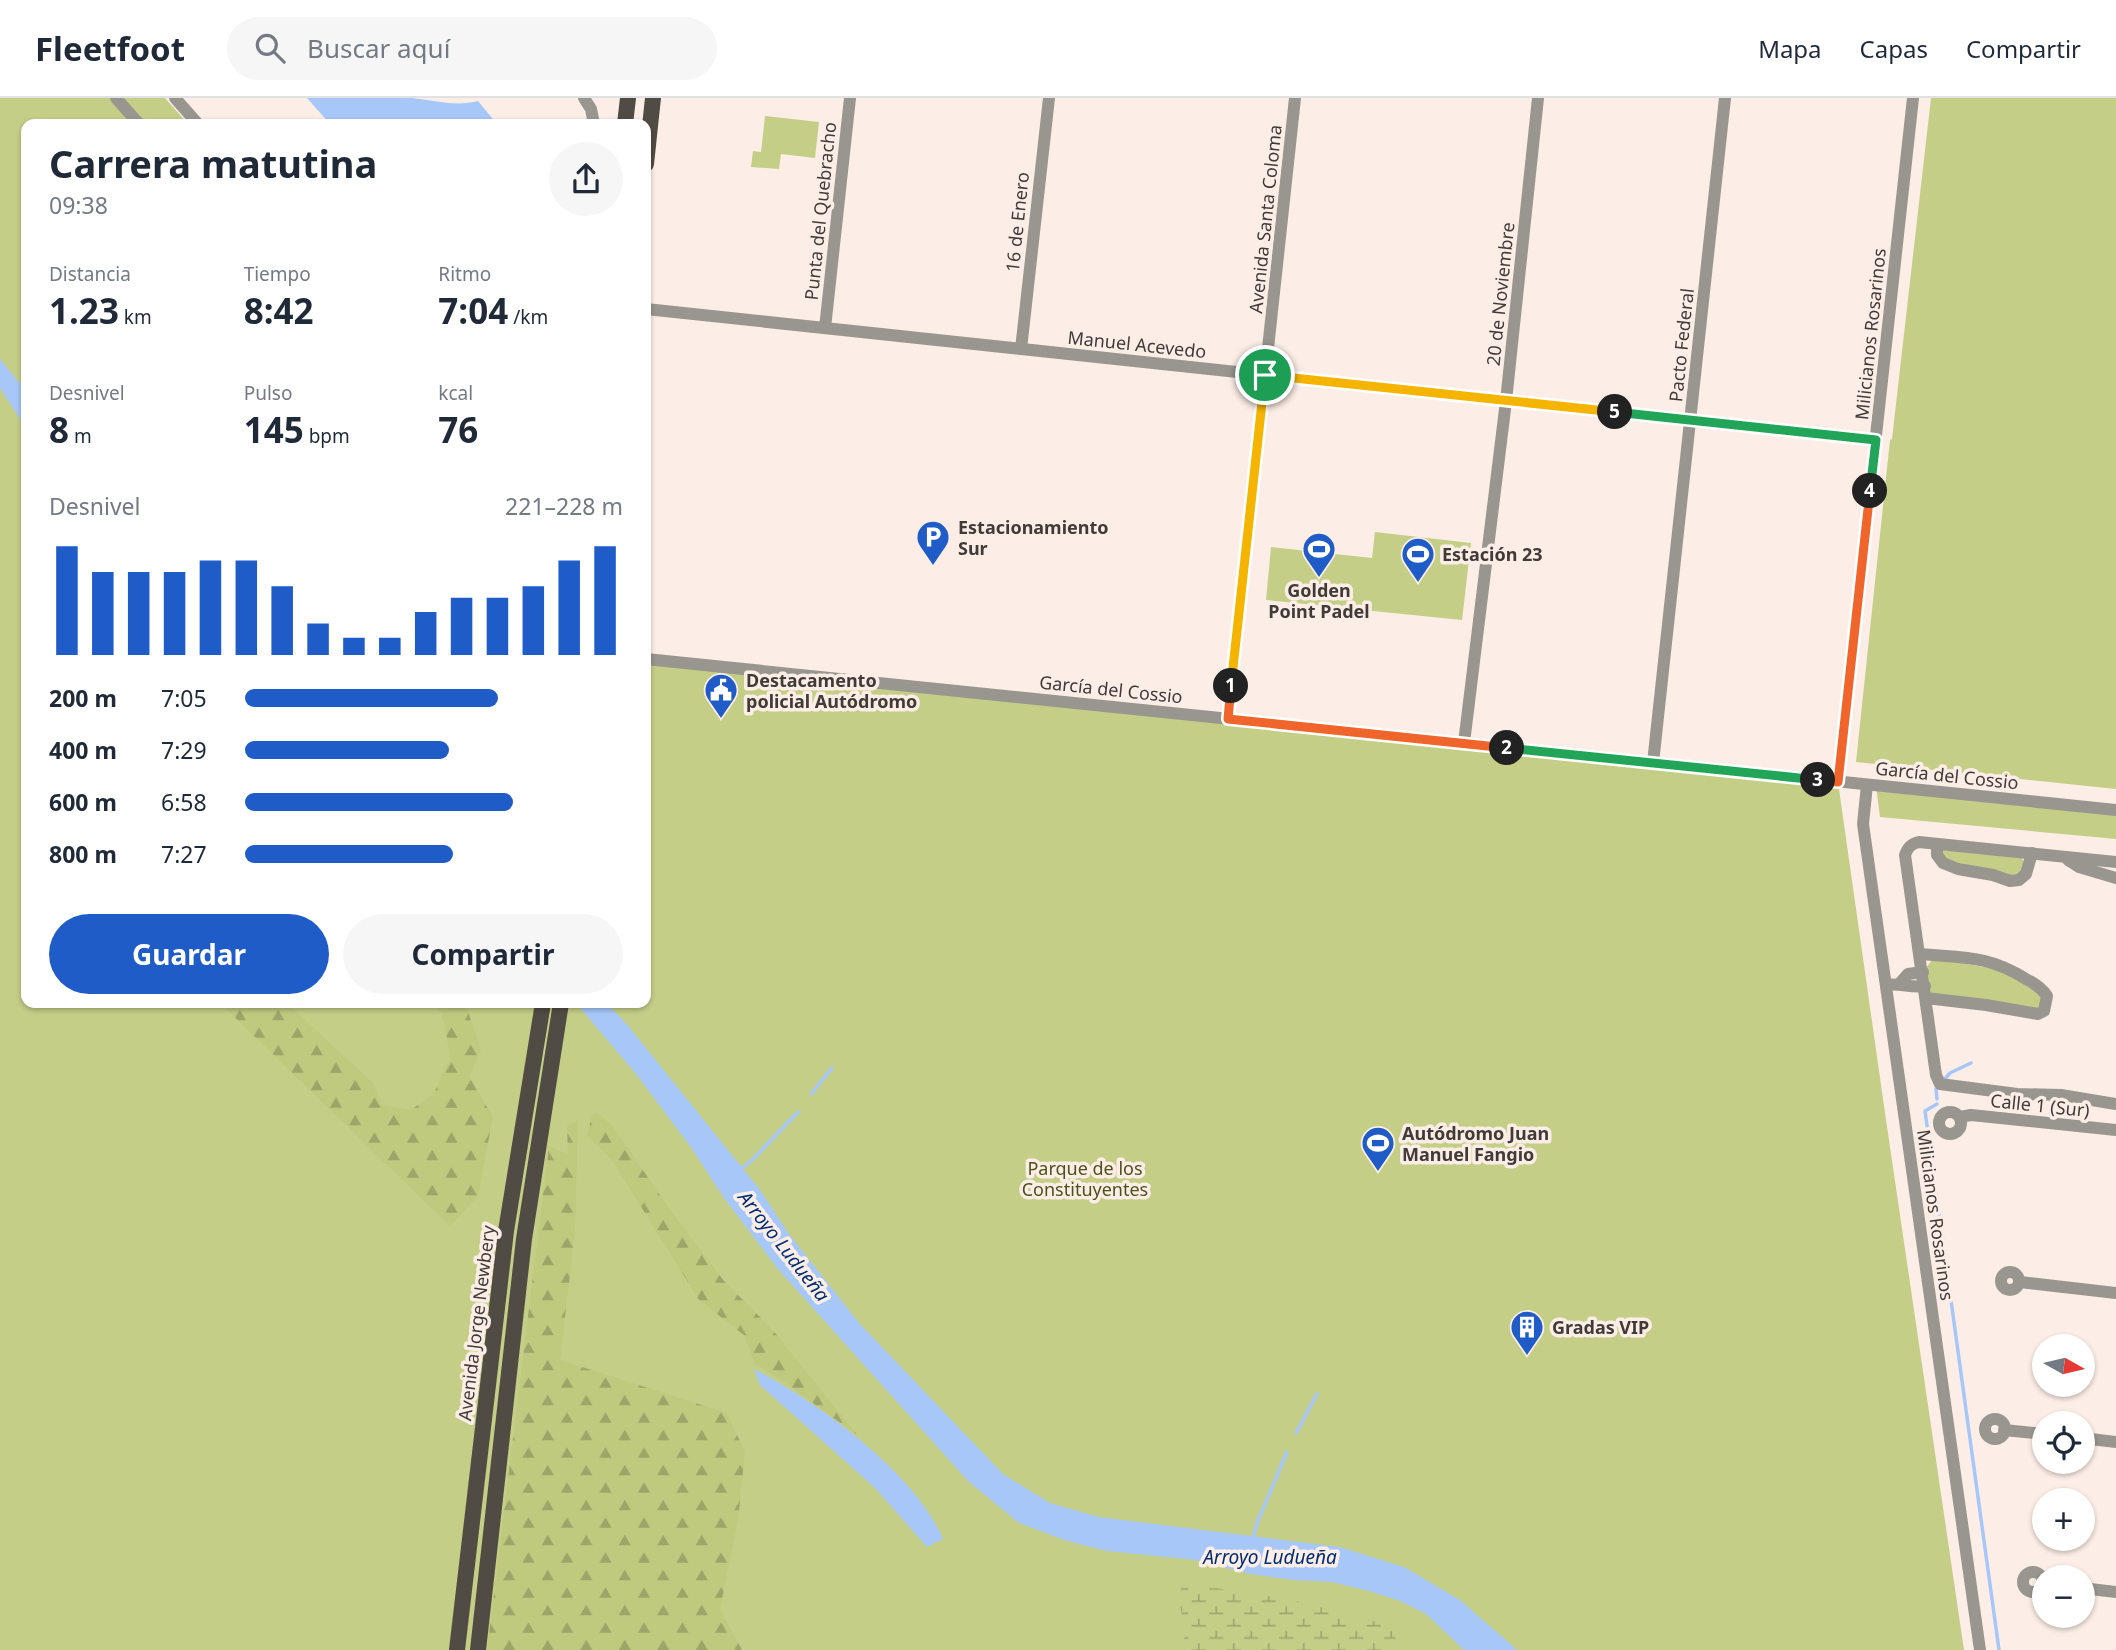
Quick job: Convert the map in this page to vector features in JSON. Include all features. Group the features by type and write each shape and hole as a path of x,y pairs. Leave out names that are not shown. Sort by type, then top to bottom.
{"main road":[{"path":"626,119 628,98"},
{"path":"651,119 653,98"},
{"name":"Avenida Jorge Newbery","path":"457,1650 506,1231 541,1008"},
{"path":"478,1650 524,1239 560,1009"}],"street":[{"path":"116,98 135,119"},
{"path":"175,98 194,119"},
{"path":"584,98 592,109 593,119"},
{"name":"Punta del Quebracho","path":"825,328 850,98"},
{"name":"16 de Enero","path":"1021,349 1048,98"},
{"name":"Avenida Santa Coloma","path":"1228,719 1295,98"},
{"name":"20 de Noviembre","path":"1464,743 1506,401 1538,98"},
{"name":"Pacto Federal","path":"1653,763 1725,98"},
{"name":"Milicianos Rosarinos","path":"1838,782 1913,98"},
{"name":"Manuel Acevedo","path":"651,310 1876,440"},
{"name":"García del Cossio","path":"651,660 2116,810"},
{"name":"Milicianos Rosarinos","path":"1867,785 1863,824 1980,1650"},
{"path":"2116,862 1937,844 1913,844 1905,855 1936,1075 1940,1084 2017,1094 2061,1095 2116,1104"},
{"path":"1937,844 1937,855 1943,863 2010,881 2019,880 2026,874 2032,853"},
{"path":"2062,856 2079,867 2116,878"},
{"path":"1886,985 1900,983 1910,988 1986,1005 2038,1014 2043,1011 2047,996 2043,991 1996,962 1921,954"},
{"path":"1900,983 1908,974 1923,972"},
{"name":"Calle 1 (Sur)","path":"1960,1117 1971,1115 2116,1130"},
{"path":"2020,1282 2116,1293"},
{"path":"2004,1430 2032,1433"},
{"path":"2095,1440 2116,1442"},
{"path":"2095,1590 2116,1592"}],"green space":[{"name":"Parque de los Constituyentes","path":"0,98 165,98 184,119 21,119 21,1008 651,1008 651,660 1838,782 1964,1650 0,1650"},
{"path":"1931,98 2116,98 2116,789 1856,762 1890,440"},
{"path":"765,116 819,122 815,158 781,154 779,169 751,167 753,151 761,152"},
{"path":"1375,532 1471,543 1462,620 1266,600 1271,547 1372,558"},
{"path":"1876,786 2116,810 2116,839 1880,817"},
{"path":"1941,848 2022,858 2023,871 2015,877 1944,859"},
{"path":"1932,960 2001,970 2040,994 2042,998 2039,1009 1932,994 1925,969"},
{"path":"225,1008 292,1008 373,1083 381,1105 411,1110 434,1093 450,1058 444,1021 438,1008 467,1008 481,1050 469,1076 493,1117 478,1196 450,1226"},
{"path":"596,1112 612,1125 671,1211 724,1281 772,1329 857,1435 755,1364 744,1335 699,1300 612,1160 587,1136 592,1115"},
{"path":"578,1120 575,1232 560,1360 727,1413 745,1452 738,1521 720,1609 742,1650 487,1650 549,1146 568,1155 567,1126"},
{"path":"1184,1583 1292,1600 1384,1624 1394,1633 1399,1650 1183,1650 1185,1630 1178,1595"}],"water":[{"path":"307,98 412,98 453,103 478,101 493,119 326,119"},
{"path":"0,359 21,385 21,420 0,388"},
{"name":"Arroyo Ludueña","path":"580,1008 611,1008 625,1022 760,1190 789,1234 860,1324 1003,1474 1050,1503 1099,1517 1340,1547 1404,1567 1460,1600 1517,1650 1464,1650 1426,1614 1400,1601 1369,1591 1331,1582 1250,1574 1196,1560 1107,1551 1067,1541 1019,1523 968,1481 777,1268 636,1074"},
{"path":"754,1369 834,1419 887,1464 929,1514 943,1539 927,1547 875,1488 760,1385"}],"waterway":[{"path":"1944,1080 1950,1073 1971,1063"},
{"path":"811,1094 832,1068"},
{"path":"1937,1099 1936,1089 1939,1086"},
{"path":"1937,1104 1925,1111 1999,1650"},
{"path":"740,1170 798,1112"},
{"path":"1296,1433 1317,1394"},
{"path":"1253,1538 1287,1452"}],"place":[{"name":"Estacionamiento Sur","path":"933,567"},
{"name":"Golden Point Padel","path":"1319,579"},
{"name":"Estación 23","path":"1418,584"},
{"name":"Destacamento policial Autódromo","path":"721,720"},
{"name":"Autódromo Juan Manuel Fangio","path":"1378,1173"},
{"name":"Gradas VIP","path":"1527,1357"}],"route":[{"path":"1265,375 1876,440 1838,782 1228,719 1265,375"}]}
